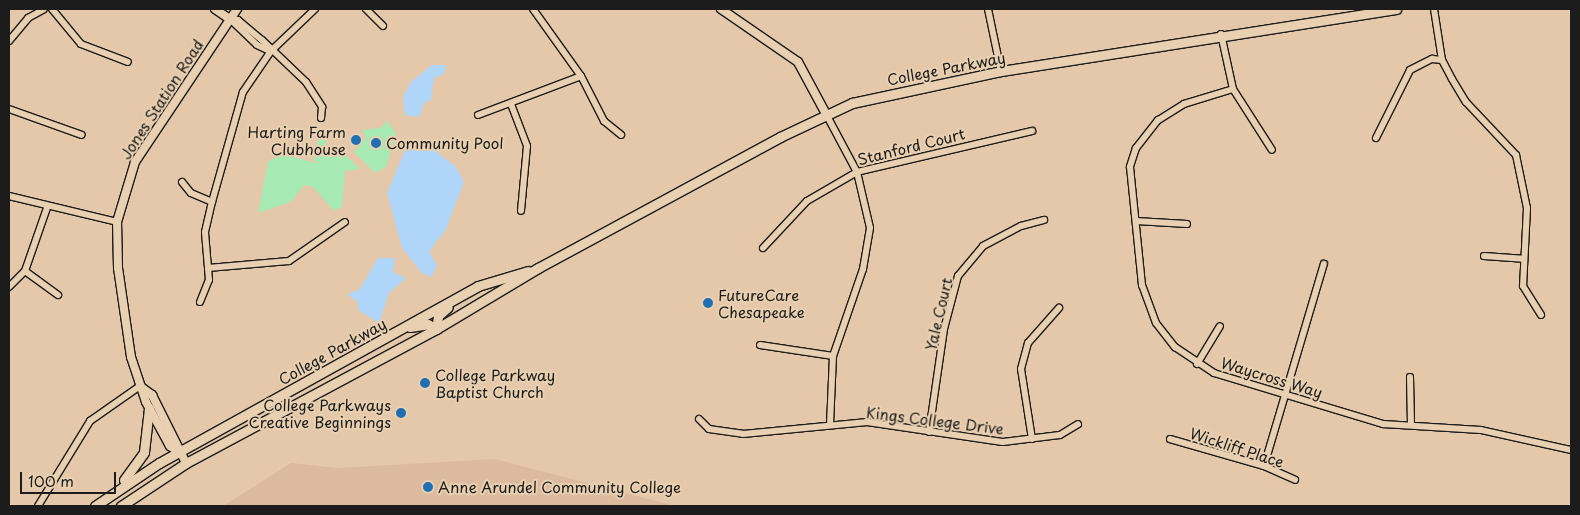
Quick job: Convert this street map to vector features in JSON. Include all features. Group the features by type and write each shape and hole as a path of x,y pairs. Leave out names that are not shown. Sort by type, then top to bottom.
{"main road":[{"name":"College Parkway","path":"121,506 186,463 436,329 538,268 826,114 869,98 1002,70 1221,34 1396,9"},
{"name":"College Parkway","path":"95,506 179,452 478,286 538,268"},
{"path":"388,336 420,324 436,329 444,310 478,286"},
{"path":"106,498 144,452 149,408"}],"street":[{"path":"9,41 28,18 44,9"},
{"path":"52,9 81,44 128,62"},
{"path":"215,9 230,19 257,45 271,51 316,95 321,118"},
{"name":"Jones Station Road","path":"179,452 170,446 149,408 140,386 126,329 117,222 135,162 237,9"},
{"path":"200,302 208,268 206,232 212,202 240,100 254,71 271,51 315,9"},
{"path":"366,9 383,26"},
{"path":"533,9 581,76 604,120 621,135"},
{"path":"721,9 798,62 857,172 869,212 869,242 833,356 830,425"},
{"path":"988,9 1002,70"},
{"path":"1434,9 1442,60 1466,102 1516,155 1527,208 1523,286 1541,315"},
{"path":"1221,34 1233,89 1272,150"},
{"path":"1376,138 1410,70 1432,59 1442,60"},
{"path":"478,115 581,76"},
{"name":"Waycross Way","path":"1233,89 1178,107 1144,136 1129,179 1136,221 1142,286 1156,323 1197,364 1286,395 1383,424 1481,430 1571,450"},
{"path":"511,104 528,146 521,211"},
{"path":"9,109 82,134"},
{"name":"Stanford Court","path":"763,248 807,201 857,172 1032,130"},
{"path":"182,182 191,193 212,202"},
{"path":"9,196 47,208 117,222"},
{"path":"9,287 25,271 47,208"},
{"name":"Yale Court","path":"929,432 944,329 958,276 984,246 1021,226 1044,220"},
{"path":"1136,221 1187,224"},
{"path":"208,268 289,261 345,222"},
{"path":"1484,256 1523,258"},
{"path":"1264,466 1324,264"},
{"path":"25,271 58,295"},
{"path":"1032,439 1021,369 1028,343 1058,308"},
{"path":"1197,364 1220,326"},
{"path":"760,345 833,356"},
{"path":"1410,377 1411,426"},
{"path":"38,506 90,421 140,386"},
{"name":"Jones Station Road","path":"140,386 152,395 186,463"},
{"name":"Kings College Drive","path":"699,419 709,429 743,434 867,422 1003,442 1060,435 1078,424"},
{"name":"Wickliff Place","path":"1170,438 1264,466 1295,480"}],"shaded area":[{"name":"Anne Arundel Community College","path":"495,459 676,506 223,506 291,463 338,468"}],"green space":[{"name":"Community Pool","path":"387,121 396,133 386,167 375,173 354,152 366,138 362,130 380,128"},
{"path":"327,136 324,150 332,155 338,148 360,169 345,171 342,207 334,211 313,187 304,185 291,202 258,213 268,162 281,154 320,164 313,160 319,137"}],"water":[{"path":"432,65 446,65 444,74 434,78 431,100 424,103 419,117 405,115 403,97 411,82"},
{"path":"419,139 456,167 464,182 446,229 429,252 437,265 431,277 422,273 402,248 387,193 409,141"},
{"path":"378,258 395,258 393,272 406,278 389,293 379,323 358,310 358,302 347,294 359,290"}],"place":[{"name":"Harting Farm Clubhouse","path":"356,140"},
{"name":"Community Pool","path":"376,143"},
{"name":"FutureCare Chesapeake","path":"708,303"},
{"name":"College Parkway Baptist Church","path":"425,383"},
{"name":"College Parkways Creative Beginnings","path":"401,413"},
{"name":"Anne Arundel Community College","path":"428,487"}]}
